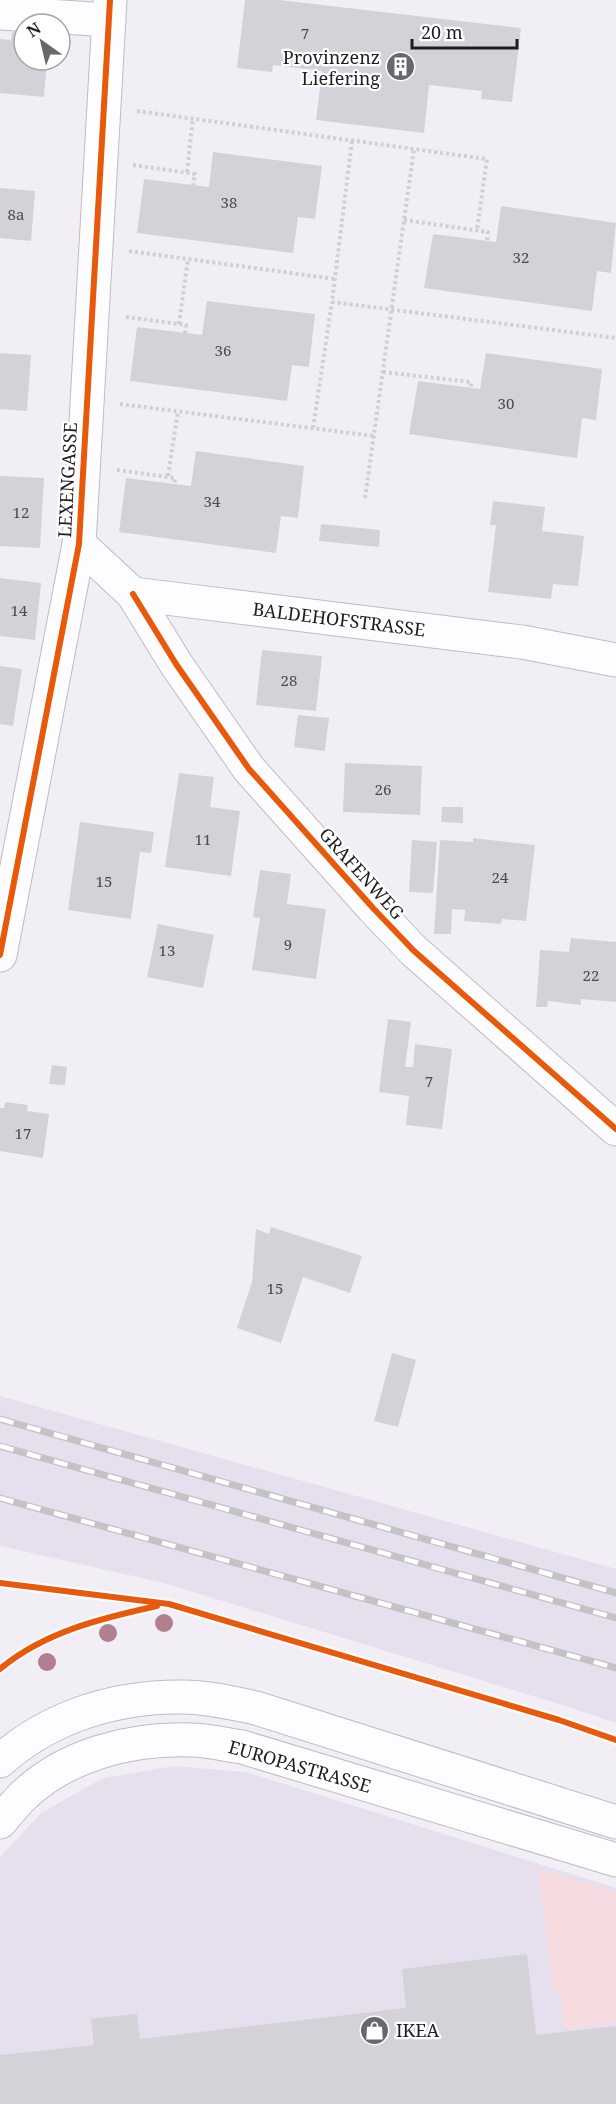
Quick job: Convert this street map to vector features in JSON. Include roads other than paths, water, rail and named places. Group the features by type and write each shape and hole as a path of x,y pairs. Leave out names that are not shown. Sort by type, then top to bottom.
{"street":[{"name":"LEXENGASSE","path":"0,13 110,10 79,544 0,955"},
{"path":"79,544 133,594"},
{"name":"BALDEHOFSTRASSE","path":"133,594 522,642 616,660"},
{"name":"GRAFENWEG","path":"133,594 176,664 249,769 373,908 414,951 616,1130"},
{"path":"0,1761 36,1734 70,1717 101,1707 133,1700 173,1697 214,1699 256,1708 616,1822"},
{"name":"EUROPASTRASSE","path":"0,1822 22,1796 56,1772 93,1754 140,1742 192,1740 242,1747 616,1860"}],"railway":[{"path":"0,1419 616,1593"},
{"path":"0,1446 616,1618"},
{"path":"0,1498 616,1668"}],"place":[{"name":"Provinzenz Liefering","path":"401,67"},
{"name":"IKEA","path":"375,2030"}]}
